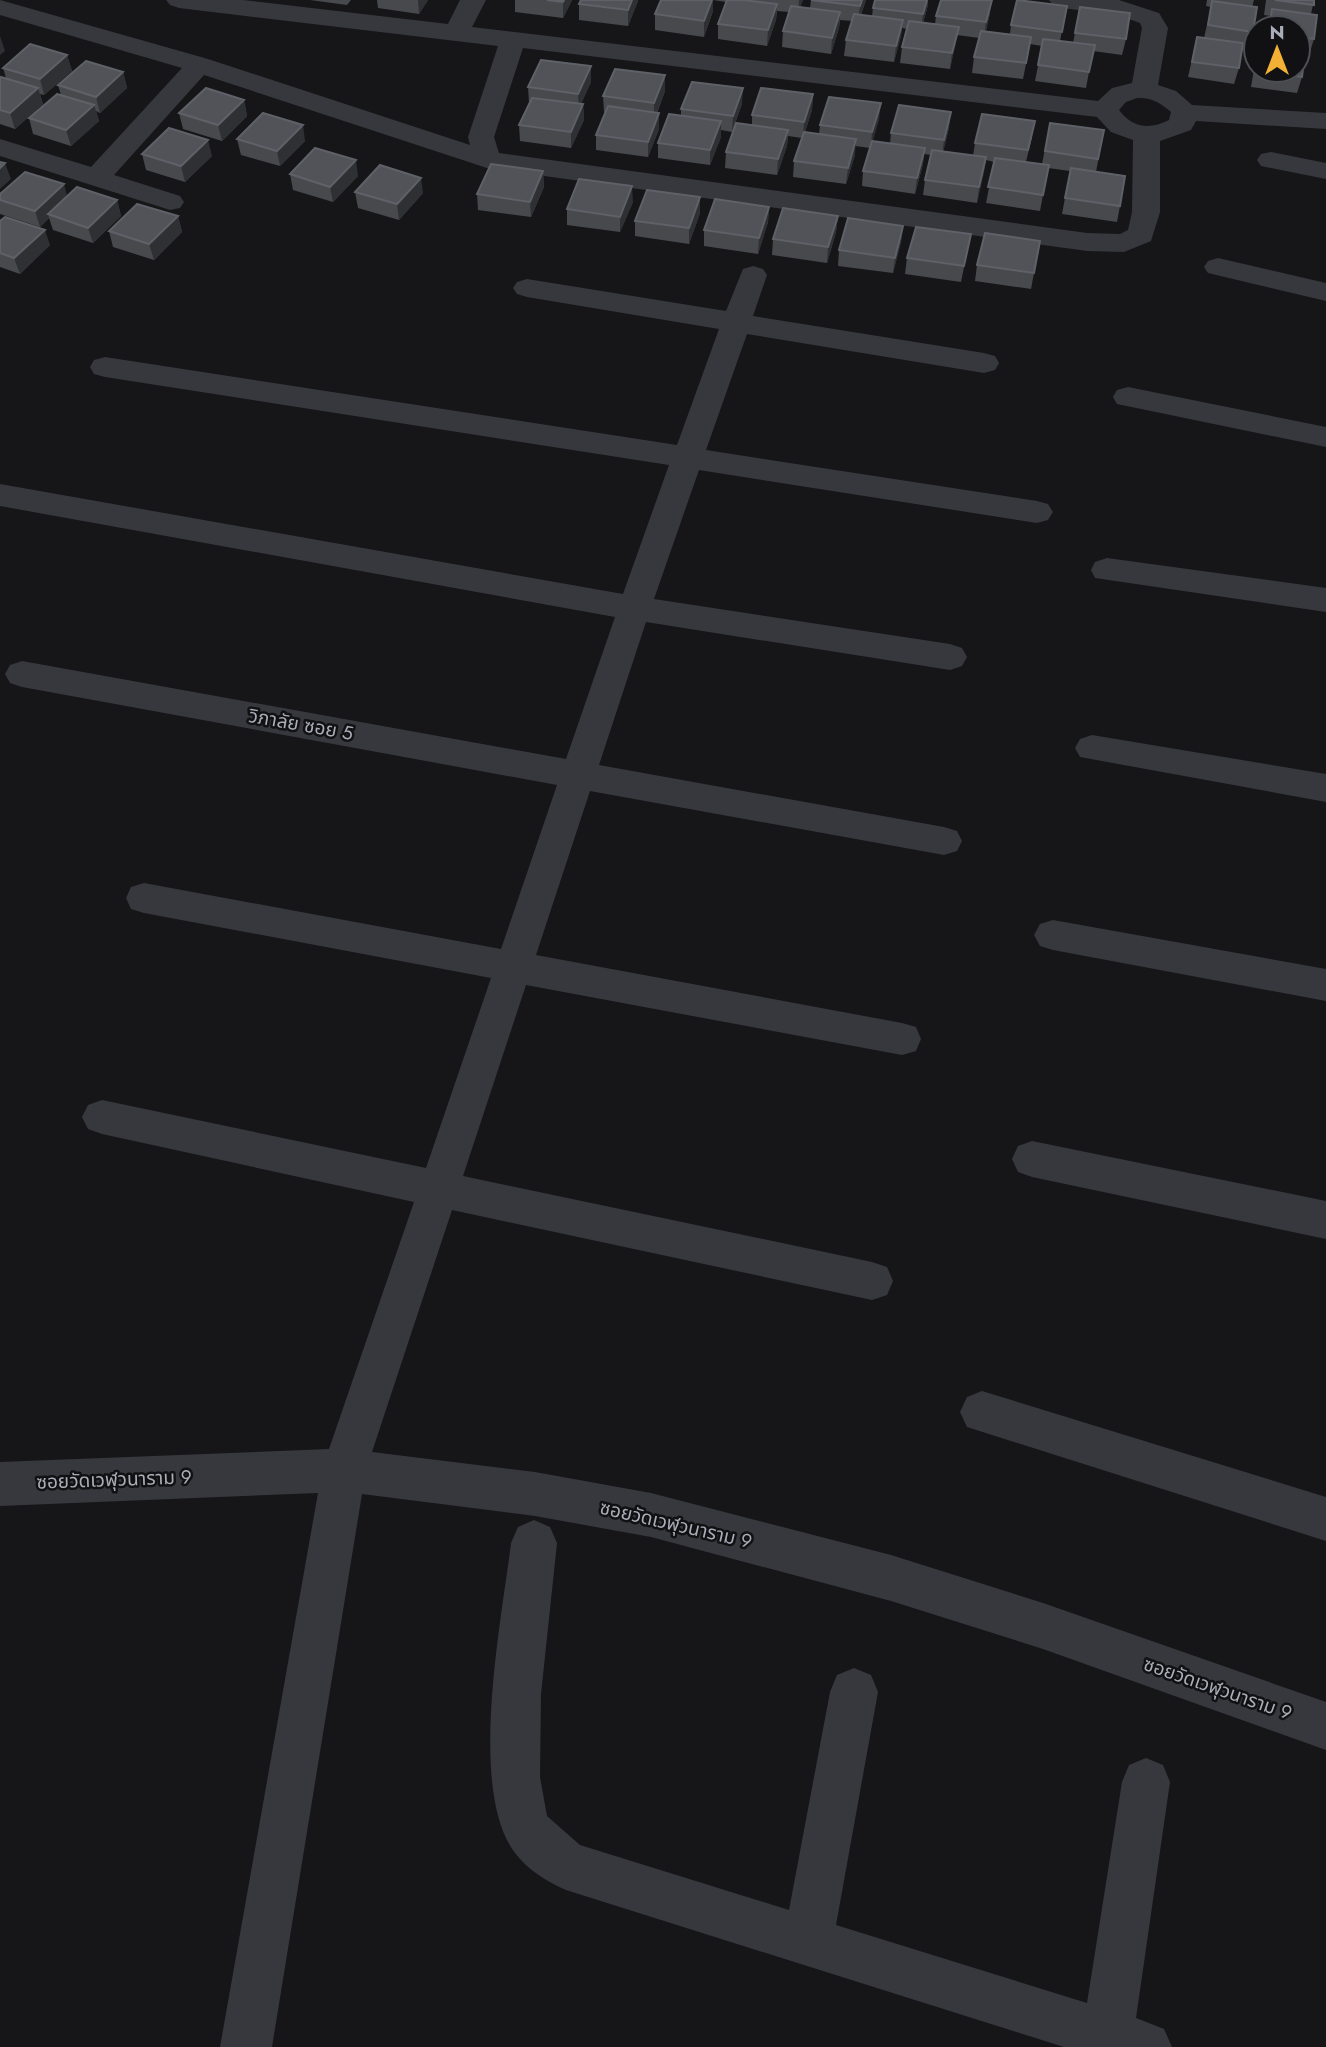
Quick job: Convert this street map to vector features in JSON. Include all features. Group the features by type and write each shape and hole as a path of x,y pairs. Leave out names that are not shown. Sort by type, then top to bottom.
{"street":[{"path":"179,0 1106,110"},
{"path":"457,32 473,0"},
{"path":"1062,0 1122,8 1150,18 1155,28 1144,90"},
{"path":"0,7 199,65 487,160 1087,242 1124,243 1141,235 1146,212 1147,135"},
{"path":"487,160 481,137 513,39"},
{"path":"96,178 199,65"},
{"path":"1144,90 1163,93 1177,101 1184,112 1182,124 1168,133 1147,135 1127,131 1111,122 1106,110 1110,99 1124,91 1144,90"},
{"path":"1184,112 1326,121"},
{"path":"0,147 170,202"},
{"path":"1271,160 1326,171"},
{"path":"1218,267 1326,292"},
{"path":"246,2047 344,1471 634,608 753,275"},
{"path":"527,288 984,363"},
{"path":"105,367 1038,512"},
{"path":"1128,397 1326,437"},
{"path":"0,495 634,608 950,657"},
{"path":"1107,570 1326,600"},
{"name":"วิภาลัย ซอย 5","path":"22,674 944,841"},
{"path":"1092,748 1326,788"},
{"path":"144,898 902,1039"},
{"path":"1053,936 1326,985"},
{"path":"102,1117 872,1281"},
{"path":"1032,1159 1326,1220"},
{"path":"982,1412 1326,1519"},
{"name":"ซอยวัดเวฬุวนาราม 9","path":"0,1484 344,1471 536,1494 651,1515 903,1582 1043,1626 1326,1726"},
{"path":"534,1543 514,1735 516,1792 529,1832 566,1865 1127,2041 1146,1782"},
{"path":"808,1942 854,1692"}],"building":[{"path":"581,0 632,0 628,10 579,4"},
{"path":"661,0 712,0 704,21 655,14"},
{"path":"727,0 777,4 768,30 718,24"},
{"path":"811,0 862,0 860,6"},
{"path":"875,0 927,0 923,14 873,8"},
{"path":"941,0 992,0 986,22 936,16"},
{"path":"1017,0 1067,6 1062,32 1011,25"},
{"path":"1275,0 1314,0 1314,5"},
{"path":"1212,1 1257,7 1256,14 1242,14 1242,30 1208,25"},
{"path":"791,6 840,12 832,38 783,31"},
{"path":"1080,7 1130,13 1126,39 1075,33"},
{"path":"1272,9 1310,14 1271,14"},
{"path":"854,14 903,20 896,46 846,40"},
{"path":"1312,14 1317,15 1312,39"},
{"path":"909,21 959,27 952,53 902,47"},
{"path":"981,31 1031,37 1026,63 974,57"},
{"path":"1197,37 1242,43 1239,68 1192,62"},
{"path":"1043,39 1095,45 1089,72 1038,65"},
{"path":"30,44 67,55 40,79 3,68"},
{"path":"541,60 591,66 578,94 528,87"},
{"path":"86,61 123,72 96,97 58,85"},
{"path":"615,69 665,75 654,103 603,96"},
{"path":"1,77 38,88 10,113 0,110"},
{"path":"692,82 743,88 733,116 681,109"},
{"path":"206,88 244,100 218,125 179,113"},
{"path":"761,88 813,94 804,122 752,115"},
{"path":"57,94 94,105 66,130 29,118"},
{"path":"829,97 881,103 872,132 820,125"},
{"path":"532,98 583,104 571,132 519,125"},
{"path":"899,105 951,112 944,140 891,133"},
{"path":"608,106 659,113 648,142 596,135"},
{"path":"263,113 303,125 277,151 237,139"},
{"path":"669,114 721,121 710,150 658,143"},
{"path":"982,114 1035,121 1028,150 975,143"},
{"path":"736,123 788,130 778,159 726,152"},
{"path":"1050,123 1104,130 1098,159 1045,151"},
{"path":"169,128 208,140 181,166 142,154"},
{"path":"804,132 856,139 848,168 794,161"},
{"path":"872,141 925,148 917,178 863,171"},
{"path":"315,148 356,160 330,187 290,174"},
{"path":"932,150 986,157 979,187 925,180"},
{"path":"995,158 1049,165 1043,195 988,187"},
{"path":"491,164 543,171 530,202 477,194"},
{"path":"380,165 421,178 397,204 355,192"},
{"path":"1071,168 1125,176 1120,206 1065,198"},
{"path":"25,172 64,184 35,211 0,200 0,194"},
{"path":"579,179 632,186 620,217 567,209"},
{"path":"77,187 117,200 88,228 48,214"},
{"path":"647,190 700,197 689,228 635,221"},
{"path":"715,199 769,207 759,238 704,230"},
{"path":"137,204 178,216 149,244 109,231"},
{"path":"783,208 838,216 828,247 773,239"},
{"path":"5,217 45,230 14,258 0,253 0,221"},
{"path":"848,218 903,226 895,258 839,250"},
{"path":"916,227 971,234 964,266 907,258"},
{"path":"985,233 1040,241 1034,273 977,265"}]}
